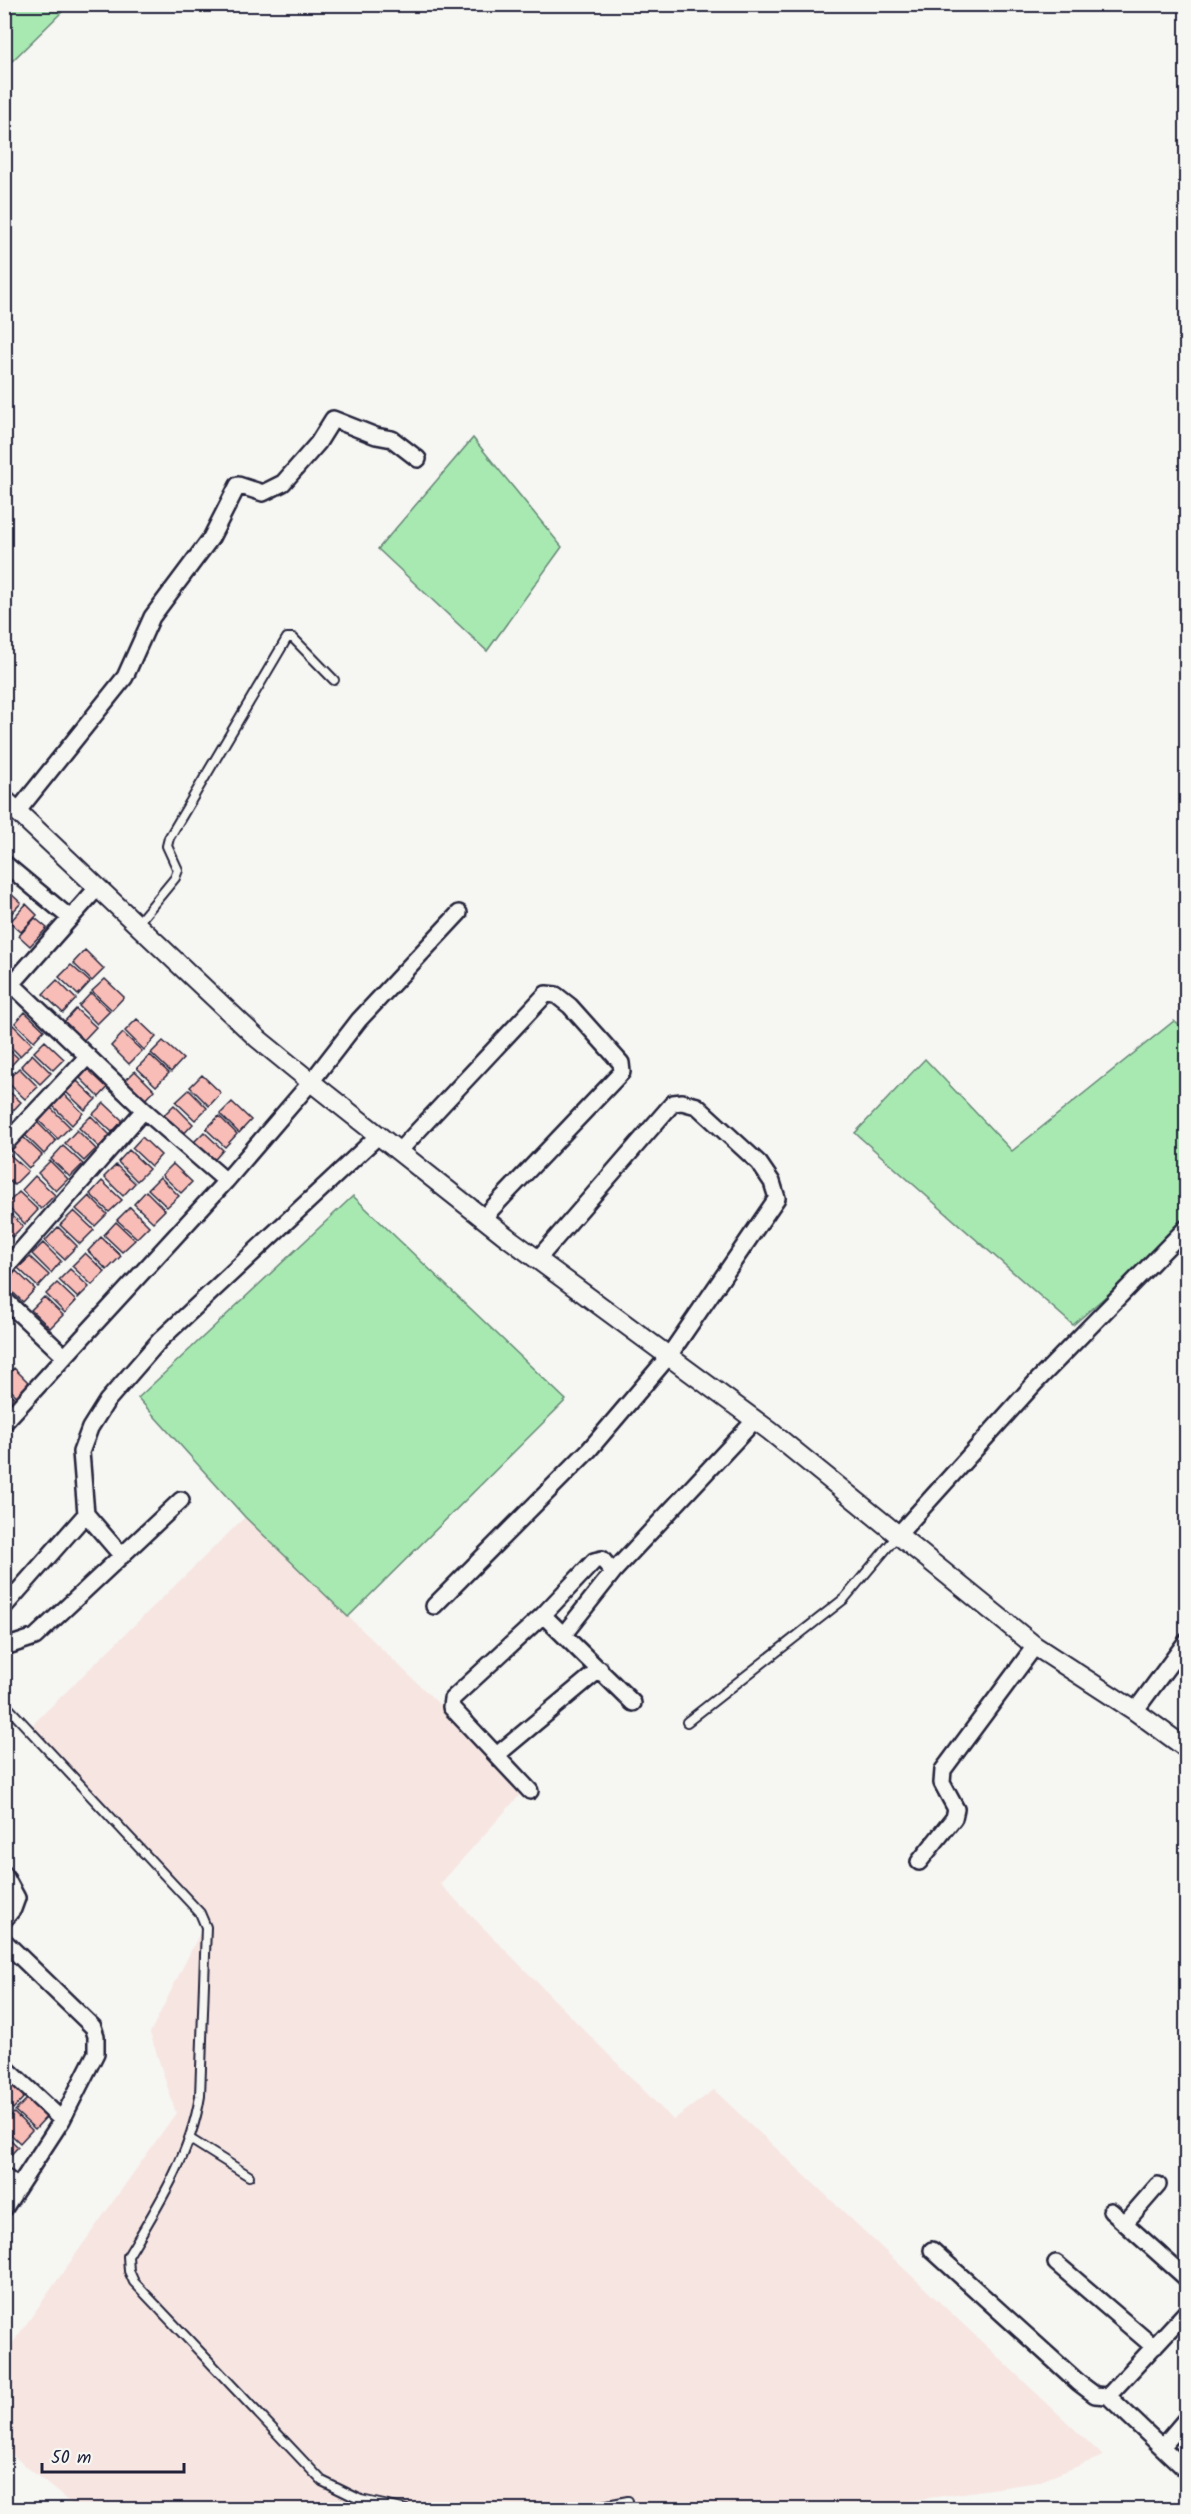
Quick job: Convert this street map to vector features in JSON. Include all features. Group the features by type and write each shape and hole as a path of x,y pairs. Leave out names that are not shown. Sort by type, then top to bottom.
{"street":[{"path":"418,459 392,439 376,436 333,419 318,443 283,483 263,493 238,486 211,538 152,617 125,677 11,805 257,1038 311,1082 537,1260 755,1420 1035,1646 1136,1711 1186,1748"},
{"path":"4,862 70,918"},
{"path":"98,887 8,988 88,1056 144,1110 226,1181"},
{"path":"6,1419 226,1181 311,1082 359,1020 459,914"},
{"path":"399,1151 546,994 556,995 570,1006 621,1063 622,1072 483,1218"},
{"path":"4,1146 88,1056"},
{"path":"434,1606 589,1450 668,1358 777,1198 772,1182 759,1163 697,1106 682,1102 674,1103 537,1260"},
{"path":"4,1270 144,1110"},
{"path":"122,1556 86,1514 81,1452 90,1428 107,1401 160,1340 379,1135"},
{"path":"897,1536 1035,1383 1186,1228"},
{"path":"4,1299 64,1356"},
{"path":"564,1634 613,1572 755,1420"},
{"path":"4,1642 11,1645 35,1637 181,1500"},
{"path":"4,1607 86,1514"},
{"path":"530,1791 498,1754 451,1707 450,1703 543,1615 594,1561 602,1559 613,1572"},
{"path":"543,1615 633,1703"},
{"path":"1136,1711 1186,1642"},
{"path":"919,1862 954,1818 956,1809 942,1783 943,1770 1035,1646"},
{"path":"498,1754 600,1669"},
{"path":"4,1874 17,1898 13,1909 4,1920"},
{"path":"4,1941 93,2027 96,2036 96,2053 62,2120 4,2209"},
{"path":"4,2067 62,2120"},
{"path":"4,2176 18,2188"},
{"path":"1125,2223 1158,2185"},
{"path":"1111,2211 1186,2278"},
{"path":"932,2250 1079,2383 1095,2395 1108,2396 1163,2445 1186,2470"},
{"path":"1056,2263 1154,2347"},
{"path":"1108,2396 1186,2312"},
{"path":"1163,2445 1186,2419"}],"lane":[{"path":"137,924 175,878 178,870 167,846 169,838 287,638 293,638 334,680"},
{"path":"687,1722 844,1599 897,1536"},
{"path":"4,1704 204,1918 206,1927 200,2096 196,2122 164,2194 128,2256 134,2282 322,2481 361,2500 407,2510"},
{"path":"190,2139 249,2176"},
{"path":"582,2510 628,2501"}],"shaded area":[{"path":"245,1517 526,1788 440,1884 673,2120 714,2090 1103,2456 1038,2482 846,2510 79,2510 5,2449 5,2354 176,2113 150,2033 206,1921 24,1733"}],"green space":[{"path":"5,4 69,4 69,5 5,68"},
{"path":"473,438 562,547 487,651 378,549"},
{"path":"1174,1021 1186,1031 1186,1226 1073,1325 855,1133 925,1059 1012,1151"},
{"path":"353,1196 566,1400 348,1617 245,1517 138,1398"}],"building":[{"path":"10,893 21,903 4,921 4,898"},
{"path":"26,904 37,915 21,932 10,922"},
{"path":"35,918 47,928 30,946 19,936"},
{"path":"85,950 104,969 92,981 73,963"},
{"path":"71,965 90,982 78,995 59,977"},
{"path":"105,979 124,997 112,1010 92,991"},
{"path":"57,980 76,999 63,1013 43,994"},
{"path":"91,993 110,1011 97,1024 79,1006"},
{"path":"76,1009 96,1027 82,1042 63,1023"},
{"path":"25,1012 44,1030 34,1041 15,1023"},
{"path":"137,1019 156,1037 144,1050 125,1031"},
{"path":"13,1025 32,1044 20,1056 4,1040 4,1034"},
{"path":"123,1033 142,1051 129,1064 111,1046"},
{"path":"45,1041 64,1059 53,1070 34,1052"},
{"path":"163,1041 183,1059 171,1072 151,1053"},
{"path":"4,1045 18,1058 6,1071 4,1069"},
{"path":"32,1054 51,1073 40,1084 21,1066"},
{"path":"150,1055 169,1073 156,1086 137,1068"},
{"path":"92,1065 112,1083 99,1097 80,1078"},
{"path":"19,1068 38,1087 25,1099 6,1081"},
{"path":"135,1071 154,1090 141,1104 121,1085"},
{"path":"202,1075 221,1093 209,1106 190,1087"},
{"path":"77,1081 96,1099 85,1110 66,1092"},
{"path":"4,1087 21,1102 9,1115 4,1111"},
{"path":"189,1090 207,1108 195,1120 176,1102"},
{"path":"64,1094 83,1113 72,1125 53,1106"},
{"path":"232,1102 251,1120 239,1133 220,1114"},
{"path":"104,1103 123,1121 112,1132 93,1114"},
{"path":"174,1105 193,1124 180,1138 160,1119"},
{"path":"51,1108 70,1127 58,1139 39,1121"},
{"path":"91,1116 110,1135 99,1147 79,1128"},
{"path":"219,1116 237,1134 225,1147 206,1129"},
{"path":"37,1122 56,1141 44,1154 25,1135"},
{"path":"77,1130 96,1149 84,1161 65,1143"},
{"path":"204,1132 223,1150 210,1165 190,1146"},
{"path":"23,1137 42,1155 29,1168 11,1150"},
{"path":"142,1137 161,1155 151,1166 132,1148"},
{"path":"63,1146 83,1164 70,1177 51,1159"},
{"path":"129,1150 149,1169 137,1181 118,1162"},
{"path":"8,1153 28,1171 14,1185 4,1176 4,1156"},
{"path":"50,1161 68,1179 56,1191 38,1173"},
{"path":"173,1164 192,1182 181,1193 162,1175"},
{"path":"116,1165 135,1183 123,1196 104,1177"},
{"path":"35,1176 55,1195 41,1209 22,1190"},
{"path":"160,1177 179,1196 167,1207 148,1189"},
{"path":"102,1181 122,1200 109,1212 90,1194"},
{"path":"146,1191 165,1210 153,1222 134,1204"},
{"path":"19,1192 38,1210 25,1224 6,1205"},
{"path":"89,1196 107,1214 95,1226 76,1209"},
{"path":"130,1207 149,1226 137,1238 117,1220"},
{"path":"4,1208 23,1226 12,1237 4,1230"},
{"path":"74,1211 94,1230 80,1244 60,1225"},
{"path":"116,1222 135,1240 122,1252 104,1235"},
{"path":"58,1227 77,1246 64,1259 45,1241"},
{"path":"101,1237 121,1256 107,1270 88,1251"},
{"path":"43,1243 61,1261 51,1273 32,1254"},
{"path":"85,1253 105,1272 92,1285 72,1266"},
{"path":"30,1257 49,1275 38,1287 18,1268"},
{"path":"70,1269 89,1287 78,1298 59,1280"},
{"path":"16,1271 35,1289 23,1302 4,1284"},
{"path":"57,1283 76,1301 65,1313 46,1294"},
{"path":"44,1297 63,1315 50,1328 31,1310"},
{"path":"14,1368 33,1387 21,1400 4,1384 4,1378"},
{"path":"4,1388 18,1401 4,1412"},
{"path":"6,2077 25,2096 13,2109 4,2100"},
{"path":"28,2098 47,2116 35,2129 15,2111"},
{"path":"14,2113 32,2130 20,2143 4,2128 4,2122"},
{"path":"4,2133 18,2147 5,2161 4,2160"}]}
